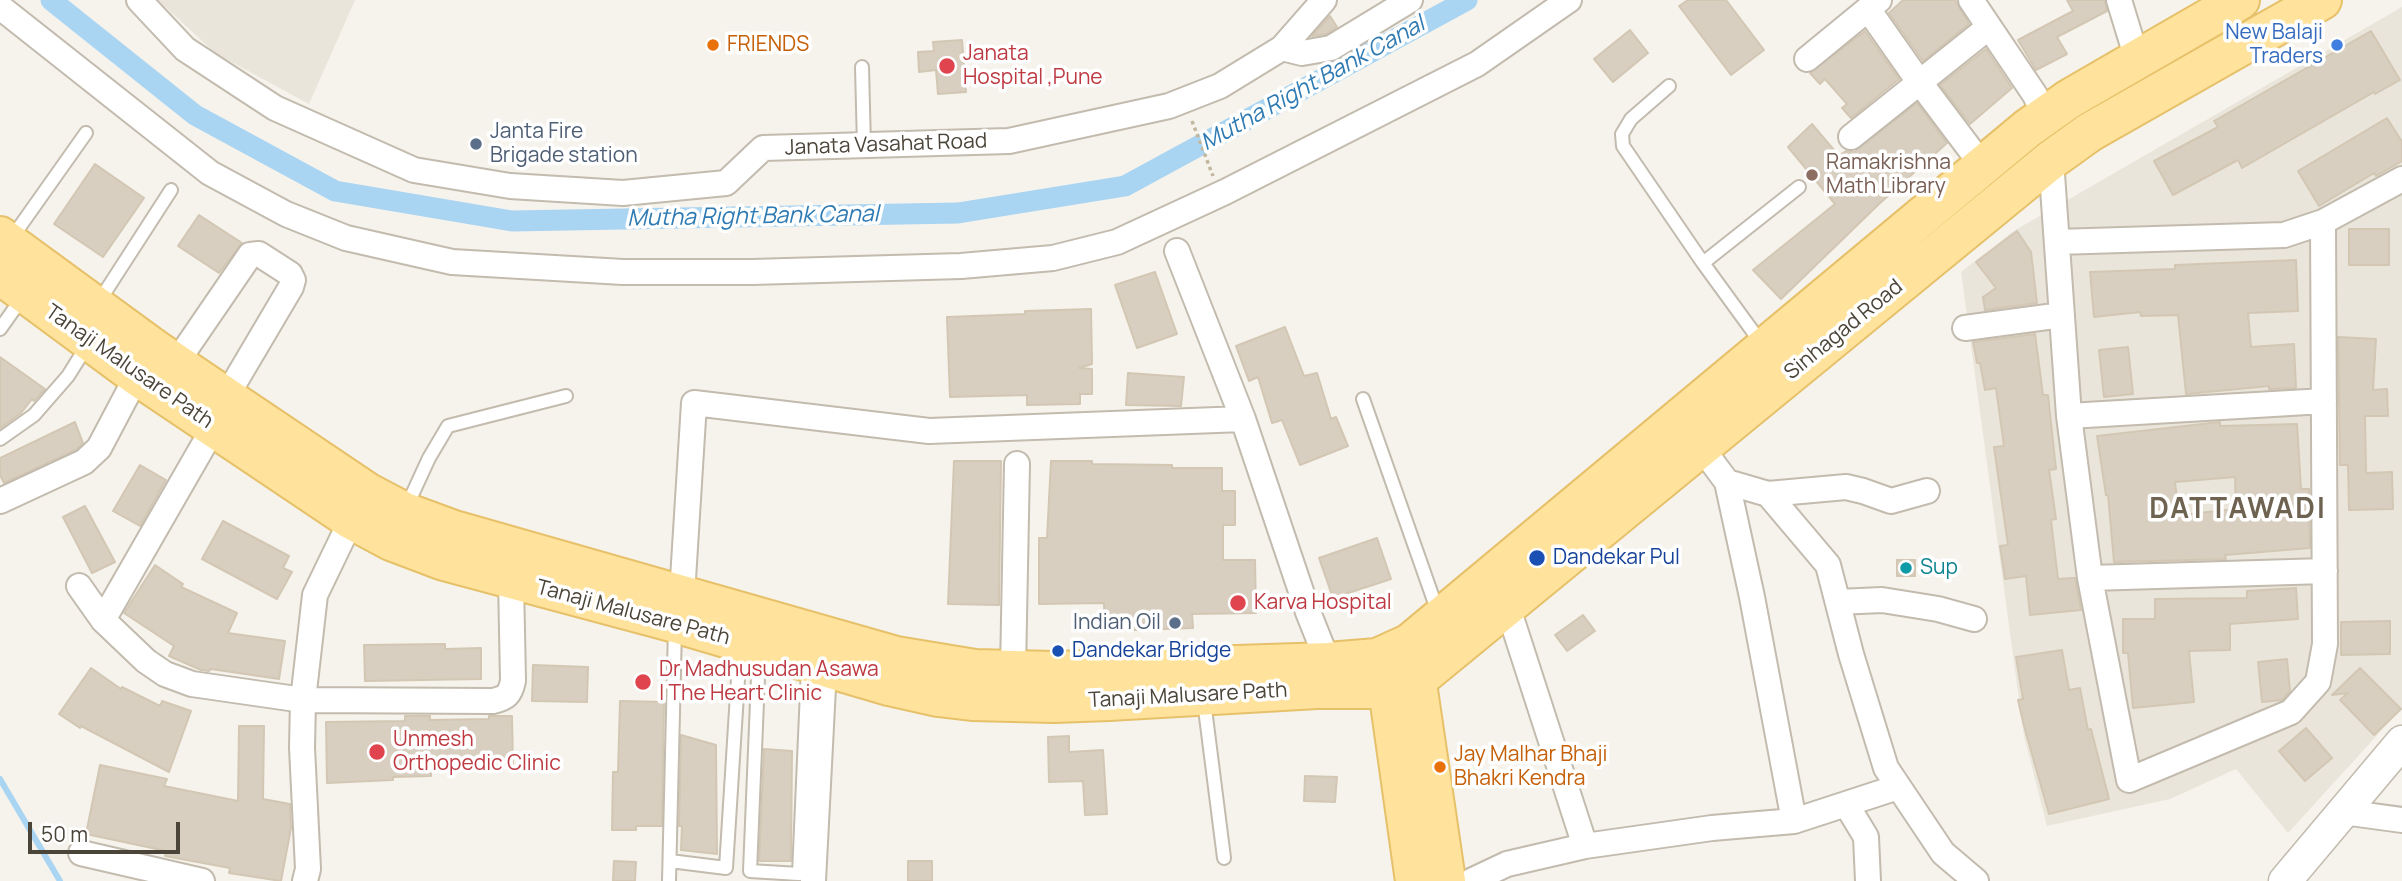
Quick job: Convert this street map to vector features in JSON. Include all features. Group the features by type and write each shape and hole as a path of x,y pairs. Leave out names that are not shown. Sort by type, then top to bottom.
{"main road":[{"name":"Sinhagad Road","path":"1395,665 1507,606 1711,423 1765,348 1982,165 2069,99 2240,0"},
{"name":"Sinhagad Road","path":"1395,665 1440,618 1711,423 2051,160 2091,132 2322,0"},
{"name":"Tanaji Malusare Path","path":"8,262 93,323 176,363 220,412"},
{"name":"Tanaji Malusare Path","path":"8,262 93,323 137,376 220,412 358,506 402,545 444,561 511,580 678,609 943,665 1054,671 1109,685 1203,697 1317,689 1395,665"},
{"name":"Tanaji Malusare Path","path":"358,506 405,512 678,609 750,646 889,686 938,697 972,701 1054,703 1109,685 1328,662 1395,665"},
{"path":"1395,665 1415,881"},
{"path":"1395,665 1446,881"}],"street":[{"name":"Janata Vasahat Road","path":"139,0 185,49 275,108 414,170 510,186 623,193 726,183 763,148 1009,141 1169,106 1220,86 1282,48 1324,0"},
{"path":"1282,48 1302,53 1331,48 1410,0"},
{"path":"0,8 210,173 286,214 346,238 452,262 623,272 752,272 961,266 1053,258 1117,242 1220,194 1477,64 1569,0"},
{"path":"1971,0 2035,95 2045,116"},
{"path":"2119,0 2137,59"},
{"path":"1807,58 1873,4 1920,82 1982,165"},
{"path":"1851,137 1989,27"},
{"path":"2051,160 2069,416 2090,578 2129,780 2291,712 2318,682 2325,644 2323,222"},
{"path":"2057,242 2284,234 2323,222 2402,179"},
{"path":"1177,251 1243,419 1328,662"},
{"path":"103,620 291,287 293,279 290,274 259,254 250,255 176,363"},
{"path":"1965,328 2062,315"},
{"path":"0,500 84,462 99,448 137,376"},
{"path":"2069,416 2324,401"},
{"path":"678,609 694,403 929,431 1243,419"},
{"path":"1711,423 1752,597 1794,821"},
{"path":"1013,670 1017,464"},
{"path":"1727,482 1768,494 1846,487 1891,501 1927,491"},
{"path":"1768,494 1828,565 1851,654 1886,768 1943,853 1976,881"},
{"path":"305,881 307,869 302,748 303,699 315,595 358,506"},
{"path":"2090,578 2325,570"},
{"path":"79,586 103,620 146,661 165,674 192,684 303,699 493,701 505,698 511,692 513,681 511,580"},
{"path":"1838,602 1882,600 1938,609 1974,619"},
{"path":"1507,606 1585,846"},
{"path":"813,881 816,666"},
{"path":"2285,881 2402,742"},
{"path":"1471,881 1507,864 1585,846 1712,828 1794,821 1898,787"},
{"path":"1846,804 1866,837 1868,881"},
{"path":"2343,812 2402,820"},
{"path":"80,853 202,881"}],"lane":[{"path":"862,67 864,146"},
{"path":"1670,86 1631,119 1622,134 1623,146 1765,348"},
{"path":"0,329 8,262 86,133"},
{"path":"1703,263 1799,187"},
{"path":"0,439 34,415 68,376 93,323 171,190"},
{"path":"405,512 429,457 448,426 566,396"},
{"path":"1363,399 1440,618"},
{"path":"669,881 678,609"},
{"path":"670,861 726,868 750,646"},
{"path":"750,646 750,872 799,874 816,666"},
{"path":"1203,697 1224,858"}],"path":[{"path":"1184,100 1220,194"}],"shaded area":[{"path":"158,0 355,0 309,104 215,53"},
{"path":"2402,7 2402,708 2288,833 2236,769 2170,799 2047,826 2024,736 1961,272 2012,232"}],"building":[{"path":"1688,0 1726,0 1764,50 1731,75 1679,6"},
{"path":"1903,0 1955,0 1969,24 1923,61 1889,13"},
{"path":"2067,0 2105,0 2107,11 2057,37 2067,54 2036,70 2018,40 2073,11"},
{"path":"1330,16 1337,27 1326,34 1312,36"},
{"path":"1630,30 1648,53 1613,82 1594,59"},
{"path":"1865,31 1899,79 1851,118 1842,108 1847,104 1825,79 1820,84 1810,73"},
{"path":"2371,31 2400,80 2375,94 2374,92 2242,168 2238,160 2173,195 2154,161 2218,127 2214,121"},
{"path":"962,40 966,92 938,94 936,70 919,72 918,52 934,51 933,42"},
{"path":"1986,49 2012,88 1970,124 1940,85"},
{"path":"1917,103 1947,143 1879,204 1781,299 1753,270 1835,204 1788,147 1812,124 1839,156 1846,151 1854,152"},
{"path":"2387,118 2402,142 2402,161 2376,176 2374,173 2319,206 2298,171"},
{"path":"95,164 144,198 103,257 54,224"},
{"path":"199,215 242,243 219,273 178,246"},
{"path":"2349,229 2389,229 2389,265 2349,265"},
{"path":"2017,231 2031,252 2037,303 1985,310 1983,297 1996,288 1976,262"},
{"path":"2296,260 2298,311 2248,313 2251,347 2294,344 2296,388 2269,389 2269,386 2186,394 2178,315 2141,316 2140,312 2094,317 2090,272"},
{"path":"1155,272 1177,334 1137,348 1115,285"},
{"path":"1091,309 1092,364 1079,368 1092,369 1092,394 1080,394 1080,404 1027,405 1027,395 950,397 947,317"},
{"path":"1285,327 1304,376 1317,373 1331,419 1336,417 1348,446 1300,465 1282,420 1272,423 1258,377 1249,381 1236,346"},
{"path":"2035,334 2043,395 2048,395 2056,469 2049,470 2056,519 2051,520 2058,579 2075,578 2081,610 2030,615 2026,576 2005,579 2000,546 2008,545 1994,447 2004,446 1996,388 1985,390 1973,342"},
{"path":"2338,337 2376,339 2373,390 2387,389 2388,416 2365,416 2366,473 2392,472 2393,509 2349,510 2348,465 2340,465"},
{"path":"2128,347 2133,394 2104,397 2099,350"},
{"path":"0,357 45,389 34,401 32,399 21,413 0,428"},
{"path":"1128,373 1184,377 1181,406 1126,405"},
{"path":"75,422 83,443 76,450 4,483 0,475 0,458"},
{"path":"2220,422 2220,426 2297,424 2301,489 2309,489 2310,548 2225,555 2226,559 2114,562 2108,495 2097,436","holes":["2235,477 2236,509 2179,515 2175,482"]},
{"path":"954,461 1001,461 999,605 948,604"},
{"path":"1051,461 1222,468 1222,491 1235,491 1235,525 1223,525 1223,560 1255,560 1256,613 1192,614 1193,628 1105,631 1104,603 1039,604 1039,538 1047,538"},
{"path":"140,465 166,480 140,526 113,511"},
{"path":"85,506 115,562 92,573 63,517"},
{"path":"223,521 289,556 283,568 292,572 277,599 202,559"},
{"path":"1377,538 1391,579 1333,598 1319,558"},
{"name":"Sup","path":"1897,560 1915,560 1915,576 1897,576"},
{"path":"155,565 183,584 181,587 237,613 228,633 285,641 279,679 211,669 201,670 169,656 174,646 124,613"},
{"path":"2296,588 2298,619 2230,624 2230,650 2189,651 2194,702 2133,708 2128,653 2123,653 2123,619 2155,619 2155,599 2247,598 2247,591"},
{"path":"1583,615 1595,631 1567,651 1555,635"},
{"path":"2390,621 2390,654 2341,655 2341,622"},
{"path":"445,644 445,649 481,648 481,679 365,681 364,645"},
{"path":"2062,650 2069,690 2080,688 2088,730 2091,729 2109,799 2049,814 2018,700 2023,699 2016,657"},
{"path":"2287,659 2290,691 2282,700 2262,702 2258,662"},
{"path":"533,665 588,667 587,702 532,701"},
{"path":"91,668 121,689 122,687 160,706 162,701 191,711 169,772 81,726 80,728 59,714"},
{"path":"2360,668 2401,709 2374,735 2340,700 2348,693 2332,695"},
{"path":"620,701 664,702 662,826 612,830 613,772 618,772"},
{"path":"405,716 430,716 430,720 512,716 513,766 431,768 431,776 327,783 326,722 405,721"},
{"path":"239,726 264,726 263,799 290,804 291,828 281,881 229,873 230,868 165,856 166,851 86,834 100,765 167,779 164,786 238,801"},
{"path":"2306,728 2332,758 2305,781 2279,751"},
{"path":"681,735 716,745 717,854 681,850"},
{"path":"1069,736 1069,752 1103,750 1107,814 1085,815 1083,781 1049,782 1048,737"},
{"path":"764,749 792,751 791,861 759,861"},
{"path":"1305,776 1337,777 1335,802 1304,801"},
{"path":"614,861 636,862 635,881 613,881"},
{"path":"908,861 932,861 932,881 908,881"}],"waterway":[{"name":"Mutha Right Bank Canal","path":"51,0 195,115 335,191 512,221 958,213 1125,186 1467,0"},
{"path":"0,779 60,881"}],"place":[{"name":"FRIENDS","path":"713,45"},
{"name":"New Balaji Traders","path":"2337,45"},
{"name":"Janata Hospital ,Pune","path":"947,66"},
{"name":"Janta Fire Brigade station","path":"476,144"},
{"name":"Ramakrishna Math Library","path":"1812,175"},
{"name":"Dandekar Pul","path":"1537,558"},
{"name":"Sup","path":"1906,568"},
{"name":"Karva Hospital","path":"1238,603"},
{"name":"Indian Oil","path":"1175,623"},
{"name":"Dandekar Bridge","path":"1058,651"},
{"name":"Dr Madhusudan Asawa | The Heart Clinic","path":"643,682"},
{"name":"Unmesh Orthopedic Clinic","path":"377,752"},
{"name":"Jay Malhar Bhaji Bhakri Kendra","path":"1440,767"}],"district":[{"name":"DATTAWADI","path":"2238,510"}]}
